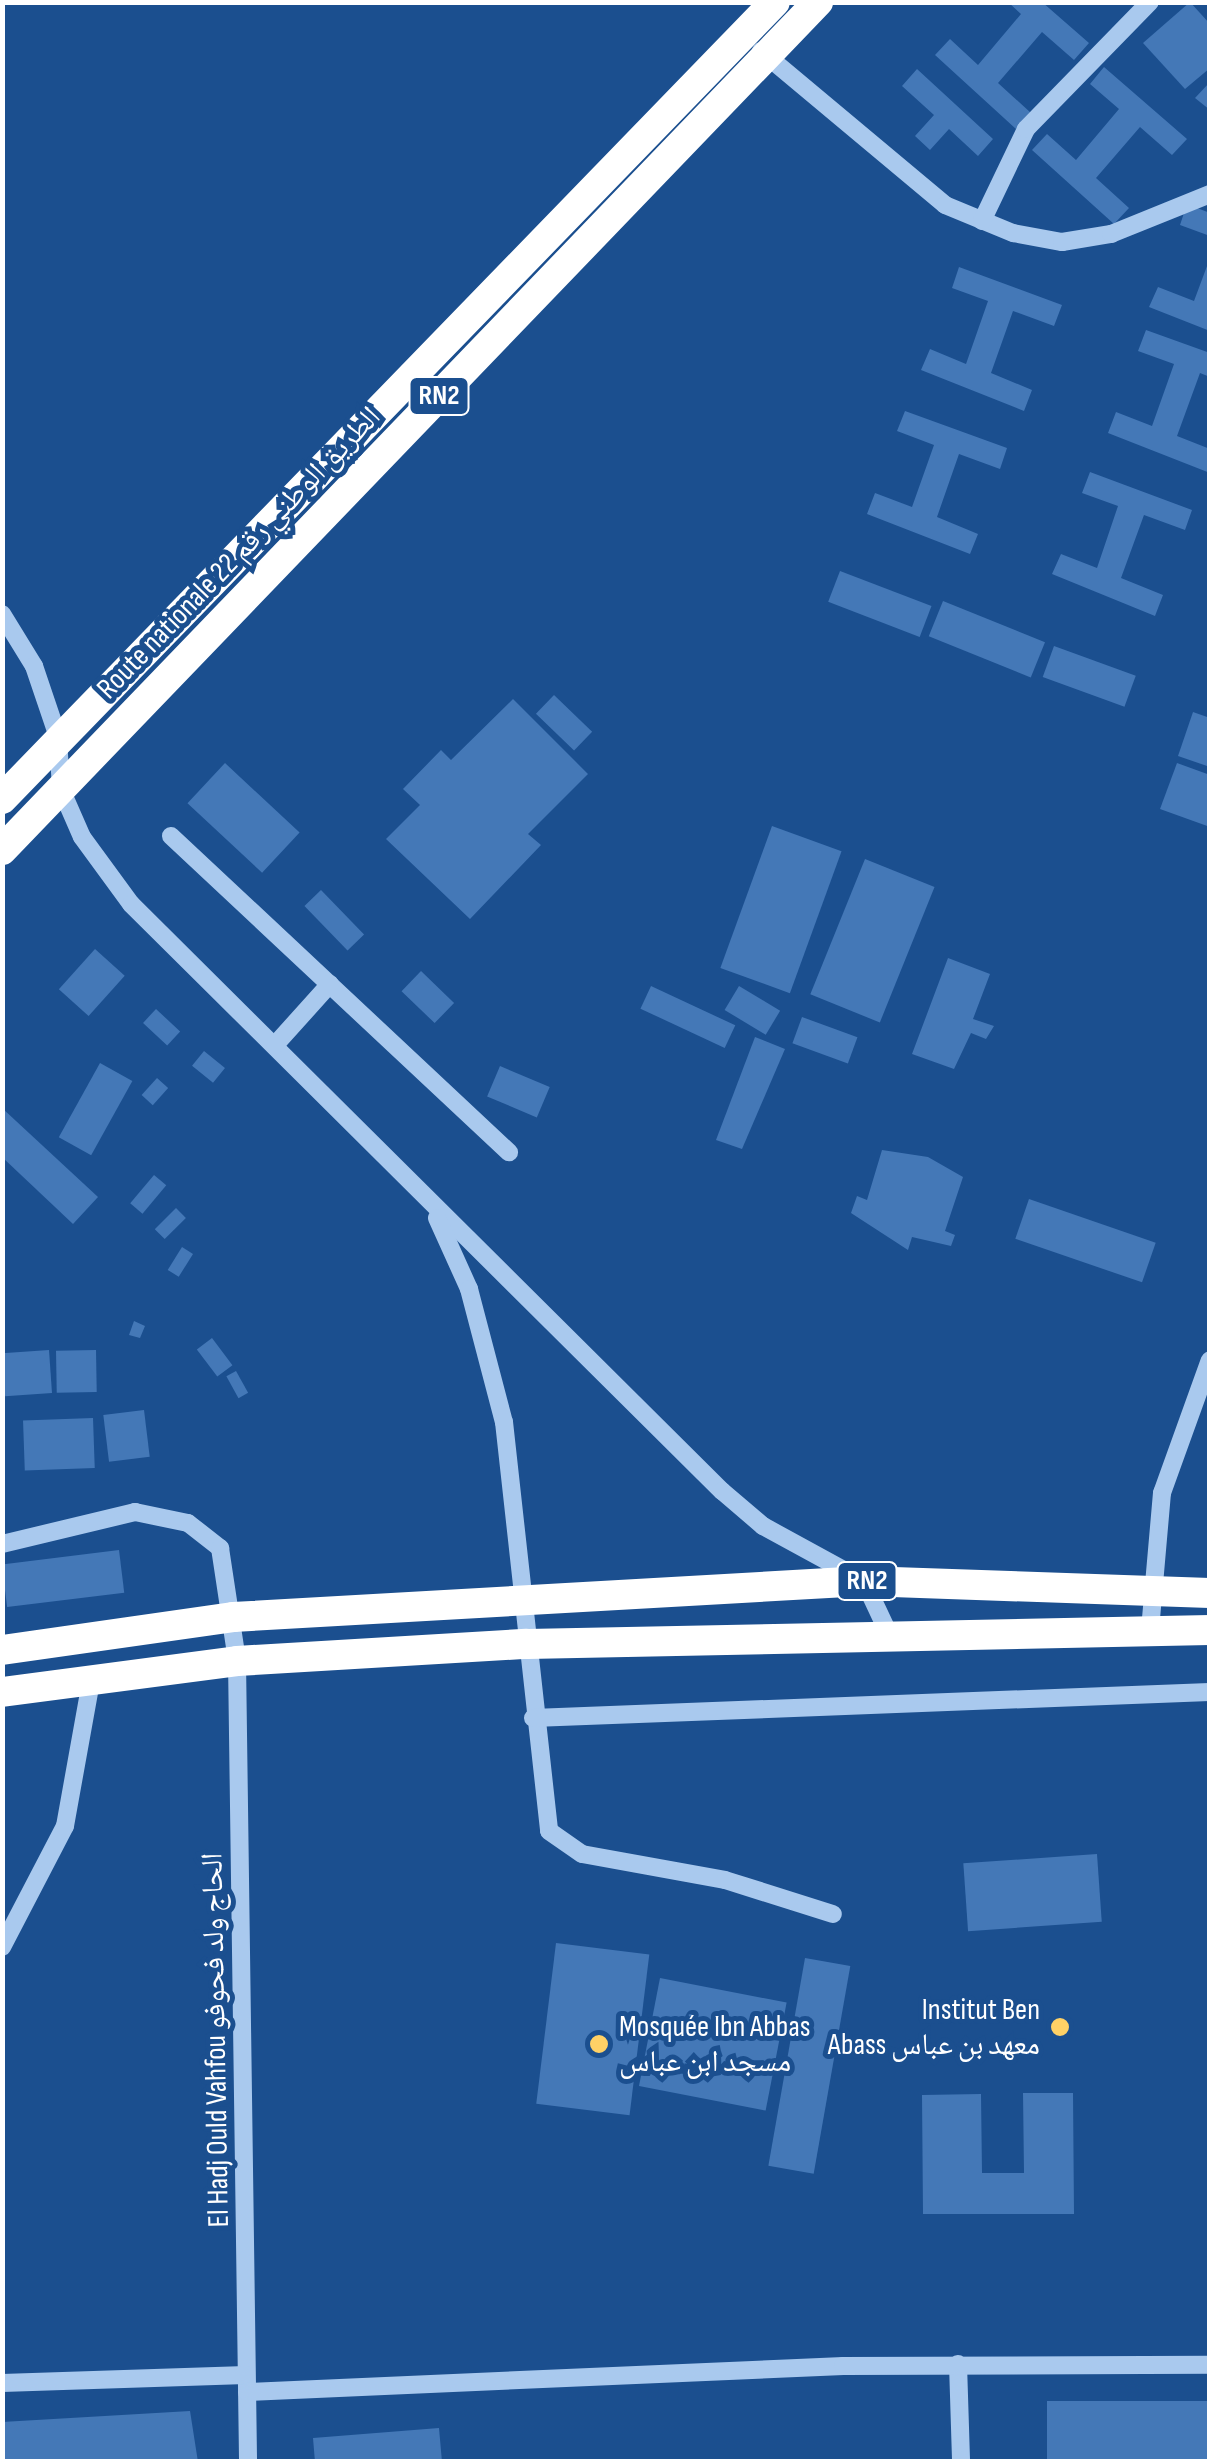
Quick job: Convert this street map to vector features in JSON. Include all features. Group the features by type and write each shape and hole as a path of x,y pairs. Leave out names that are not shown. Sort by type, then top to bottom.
{"highway":[{"name":"Route nationale 22 الطريق الوطني رقم","path":"2,799 775,2"},
{"name":"Route nationale 22 الطريق الوطني رقم","path":"2,850 818,2"},
{"name":"RN2","path":"2,1650 233,1617 864,1581 1210,1593"},
{"name":"RN2","path":"2,1692 92,1675 237,1661 527,1644 886,1630 1210,1630"}],"street":[{"path":"982,221 1026,128 1150,2"},
{"path":"746,33 766,57 945,205 982,221 1062,242 1111,234 1210,194"},
{"path":"2,614 58,737 60,789 101,868 433,1209 722,1491 763,1526 864,1581 886,1630"},
{"path":"171,836 509,1152"},
{"path":"276,1045 330,984"},
{"path":"433,1209 488,1347 525,1598 542,1819 569,1850 724,1880 833,1914"},
{"path":"1150,1630 1162,1493 1210,1360"},
{"name":"El Hadj Ould Vahfou الحاج ولد فحوفو","path":"2,1544 135,1512 188,1522 220,1548 237,1661 248,2462"},
{"path":"2,1947 65,1826 92,1675"},
{"path":"533,1718 1210,1692"},
{"path":"958,2364 961,2462"},
{"path":"2,2383 247,2383 958,2364 1210,2364"}],"building":[{"path":"1008,2 1042,2 1089,43 1074,60 1042,32 998,83 1031,113 1016,129 935,55 950,39 978,65 1021,14"},
{"path":"1190,2 1210,24 1210,68 1185,89 1143,43"},
{"path":"1104,67 1187,139 1172,155 1140,127 1096,178 1129,208 1114,224 1032,150 1047,134 1076,160 1119,109 1090,84"},
{"path":"917,69 993,139 978,156 949,129 930,150 915,136 934,115 902,86"},
{"path":"1210,82 1210,110 1195,98"},
{"path":"1187,204 1210,213 1210,236 1180,225"},
{"path":"1210,258 1210,331 1149,307 1158,287 1194,301"},
{"path":"959,267 1062,305 1054,326 1013,311 991,373 1032,390 1024,411 921,370 930,349 966,364 988,301 952,288"},
{"path":"1146,330 1210,353 1210,377 1200,373 1177,436 1210,449 1210,473 1108,433 1116,412 1152,426 1174,364 1138,351"},
{"path":"905,411 1007,448 1000,469 959,454 937,517 978,534 970,554 867,514 875,493 912,507 934,445 897,431"},
{"path":"1090,472 1192,510 1185,530 1144,515 1121,578 1163,595 1155,616 1052,574 1061,554 1097,568 1118,506 1082,493"},
{"path":"840,571 931,606 920,637 828,602"},
{"path":"943,601 1045,642 1031,677 929,636"},
{"path":"1054,646 1136,676 1124,707 1043,677"},
{"path":"554,695 592,732 574,751 536,714"},
{"path":"513,699 588,774 528,834 541,845 470,919 386,839 420,805 403,789 441,750 451,760"},
{"path":"1193,712 1210,718 1210,767 1178,756"},
{"path":"225,763 300,833 262,873 187,803"},
{"path":"1177,763 1210,775 1210,827 1160,809"},
{"path":"772,826 842,851 790,993 720,968"},
{"path":"865,859 935,887 880,1022 810,994"},
{"path":"321,890 364,935 348,951 304,906"},
{"path":"95,949 125,976 89,1016 59,989"},
{"path":"948,958 990,974 973,1019 994,1026 986,1039 971,1033 954,1069 912,1054"},
{"path":"421,971 454,1003 435,1023 402,991"},
{"path":"651,986 735,1025 725,1048 640,1009"},
{"path":"739,986 780,1011 766,1035 725,1010"},
{"path":"156,1009 180,1032 167,1045 143,1023"},
{"path":"802,1017 857,1037 848,1063 792,1043"},
{"path":"755,1037 785,1049 742,1149 716,1140"},
{"path":"204,1051 225,1068 213,1083 192,1066"},
{"path":"100,1063 132,1081 91,1155 59,1137"},
{"path":"500,1066 550,1087 537,1117 487,1096"},
{"path":"157,1078 168,1088 153,1105 142,1095"},
{"path":"2,1108 98,1197 73,1224 2,1157"},
{"path":"882,1150 928,1157 963,1177 945,1231 955,1235 951,1246 912,1237 908,1250 851,1213 857,1196 867,1200"},
{"path":"154,1175 166,1185 142,1214 130,1203"},
{"path":"1029,1199 1156,1243 1142,1282 1015,1239"},
{"path":"176,1208 186,1218 165,1239 155,1229"},
{"path":"182,1247 193,1254 179,1277 168,1270"},
{"path":"134,1321 145,1326 140,1338 129,1335"},
{"path":"212,1338 232,1365 217,1377 197,1349"},
{"path":"49,1350 52,1393 5,1396 2,1353"},
{"path":"96,1350 97,1392 57,1393 56,1351"},
{"path":"236,1371 248,1393 238,1398 226,1376"},
{"path":"144,1410 150,1457 109,1462 103,1415"},
{"path":"93,1418 95,1468 25,1470 23,1420"},
{"path":"119,1550 124,1593 7,1607 2,1564"},
{"path":"1097,1854 1102,1922 968,1931 963,1863"},
{"path":"556,1943 649,1954 630,2115 536,2104"},
{"path":"805,1958 850,1966 814,2174 768,2166"},
{"path":"660,1978 787,2003 766,2111 639,2086"},
{"path":"1023,2093 1073,2093 1074,2214 923,2214 922,2095 981,2094 982,2173 1024,2173"},
{"path":"1047,2401 1210,2401 1210,2462 1047,2462"},
{"path":"190,2411 198,2462 2,2462 2,2422"},
{"path":"439,2428 442,2462 315,2462 313,2438"}],"place":[{"name":"Institut Ben Abass معهد بن عباس","path":"1060,2027"},
{"name":"Mosquée Ibn Abbas مسجد ابن عباس","path":"599,2044"}]}
